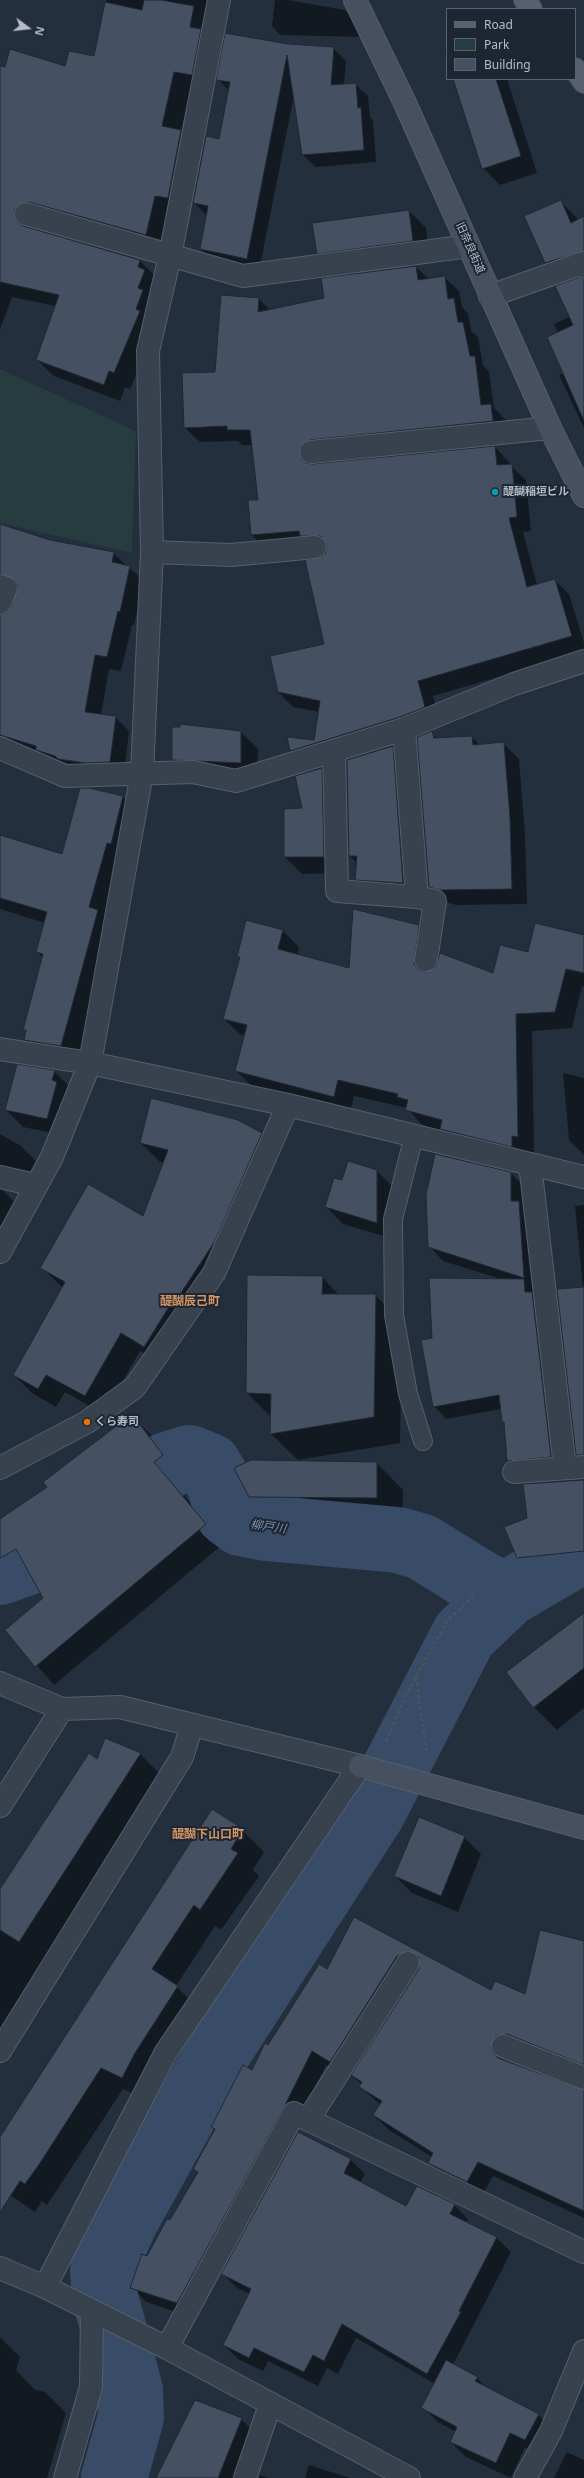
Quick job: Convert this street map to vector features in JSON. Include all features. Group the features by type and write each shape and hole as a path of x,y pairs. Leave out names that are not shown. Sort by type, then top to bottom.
{"main road":[{"path":"576,70 584,82"}],"street":[{"path":"0,1252 35,1185 52,1157 90,1063 142,773 152,552 148,351 170,256 218,0"},
{"name":"旧奈良街道","path":"355,0 404,101 550,428 584,496"},
{"path":"26,214 243,276 469,246"},
{"path":"490,296 583,263 584,266"},
{"path":"311,452 550,428"},
{"path":"152,552 231,555 314,547"},
{"path":"0,586 6,588 0,603"},
{"path":"0,748 65,776 193,772 236,781 404,729 514,684 584,661"},
{"path":"404,729 417,897"},
{"path":"334,751 336,890 417,897 435,901 426,960"},
{"path":"0,1049 90,1063 288,1105 584,1177"},
{"path":"0,1468 87,1422 135,1387 214,1273 288,1105"},
{"path":"514,1472 575,1468 530,1164"},
{"path":"0,1177 35,1185"},
{"path":"0,1683 62,1709 120,1707 373,1769 584,1828"},
{"path":"0,1806 62,1709"},
{"path":"0,2051 182,1757 192,1725"},
{"path":"45,2287 166,2052 373,1769"},
{"path":"308,2120 408,1963"},
{"path":"503,2046 584,2078"},
{"path":"165,2347 294,2113 584,2252"},
{"path":"0,2268 45,2287 93,2313 165,2347 270,2405 409,2478"},
{"path":"64,2478 91,2388 93,2313"},
{"path":"525,2478 551,2431 584,2351"},
{"path":"244,2478 270,2405"}],"lane":[{"path":"414,1136 393,1219 394,1315 408,1394 423,1441"}],"path":[{"path":"373,1769 416,1677 447,1621 474,1595"},
{"path":"416,1677 421,1700 427,1758"}],"green space":[{"path":"0,369 136,431 132,553 0,523"}],"building":[{"path":"144,0 161,0 194,6 190,27 201,29 192,75 174,72 162,126 181,130 168,198 155,196 146,235 29,202 18,205 14,211 17,222 23,226 140,260 138,267 145,270 138,288 143,290 136,309 140,311 114,373 109,371 104,385 36,360 59,295 0,282 0,66 5,67 10,49 65,66 69,51 94,56 105,2 142,10"},
{"path":"225,33 288,44 334,47 331,85 356,83 358,108 361,107 364,150 302,155 287,55 247,259 200,249 208,206 193,203 206,136 219,139 230,82 216,80"},
{"path":"453,80 496,80 521,156 482,169"},
{"path":"561,200 571,223 584,216 584,251 545,263 524,216"},
{"path":"409,210 413,241 317,254 312,223"},
{"path":"416,266 418,280 445,276 448,299 454,298 458,322 463,322 470,356 475,356 481,405 491,404 493,421 310,440 300,447 301,459 306,463 312,464 495,446 497,465 512,464 517,517 509,518 527,587 555,579 572,636 418,681 425,707 400,717 290,751 287,737 314,740 320,701 278,692 270,656 324,644 305,560 322,557 326,553 327,545 321,536 300,536 299,531 251,535 248,500 258,500 250,430 227,430 227,426 184,428 182,373 215,372 221,295 259,298 258,312 324,298 321,278"},
{"path":"580,277 584,278 584,421 547,337 573,325 555,286"},
{"path":"0,524 50,540 114,552 112,562 130,566 120,612 118,611 107,657 95,655 85,712 116,716 110,762 86,763 58,759 55,756 36,750 36,746 0,735 0,615 7,613 11,608 18,586 15,580 0,574"},
{"path":"180,724 241,731 241,763 172,760 172,727 180,727"},
{"path":"432,731 434,738 472,736 473,745 504,742 510,818 512,889 440,890 429,887 417,737"},
{"path":"393,746 403,883 355,880 357,856 349,856 347,760"},
{"path":"322,768 324,857 284,857 284,809 302,808 295,776"},
{"path":"80,788 89,788 123,796 111,844 107,843 89,907 98,910 61,1046 24,1040 26,1030 23,1030 43,954 36,952 47,912 0,898 0,835 62,854"},
{"path":"353,909 419,925 414,964 419,970 425,972 436,967 440,953 493,973 500,945 528,952 535,923 584,935 584,973 566,969 555,1012 516,1014 518,1137 512,1136 512,1147 440,1129 442,1120 405,1110 408,1100 397,1097 398,1094 338,1080 334,1097 235,1071 247,1025 223,1019 240,957 237,957 246,920 283,930 278,949 349,968"},
{"path":"17,1064 55,1070 52,1080 57,1082 47,1119 5,1110"},
{"path":"151,1098 238,1120 262,1133 215,1241 179,1296 177,1294 144,1347 121,1333 85,1396 46,1375 38,1389 13,1375 65,1282 40,1268 88,1184 143,1216 168,1150 140,1143"},
{"path":"435,1154 511,1172 511,1201 519,1201 524,1278 428,1247 426,1195"},
{"path":"348,1161 377,1170 377,1223 325,1207 334,1178 342,1180"},
{"path":"247,1275 323,1276 322,1294 376,1294 374,1417 270,1434 271,1394 246,1393"},
{"path":"429,1278 524,1279 525,1292 532,1292 551,1457 507,1461 504,1422 502,1422 499,1395 433,1407 421,1340 432,1338"},
{"path":"584,1287 584,1455 576,1455 557,1289"},
{"path":"132,1414 163,1455 154,1462 206,1524 35,1667 5,1630 43,1598 16,1549 0,1558 0,1519 47,1487 43,1482"},
{"path":"251,1460 377,1462 377,1498 249,1497 234,1468"},
{"path":"584,1480 584,1551 517,1558 504,1527 527,1518 523,1484"},
{"path":"584,1613 584,1668 533,1708 506,1672"},
{"path":"105,1738 141,1753 19,1942 0,1930 0,1889 89,1753 97,1759"},
{"path":"212,1809 243,1829 231,1849 238,1853 200,1910 194,1905 152,1969 178,1986 135,2053 122,2078 101,2068 40,2163 25,2184 20,2181 0,2212 0,2137"},
{"path":"419,1817 465,1836 441,1896 394,1876"},
{"path":"354,1917 491,1990 495,1981 525,1994 540,1930 584,1941 584,2065 507,2034 496,2036 491,2047 493,2053 498,2058 584,2090 584,2211 478,2162 467,2182 428,2163 433,2153 373,2115 382,2101 359,2087 362,2082 351,2075 419,1969 419,1957 408,1951 397,1956 330,2062 312,2051 285,2105 177,2303 130,2288 142,2254 147,2256 167,2219 170,2220 198,2172 193,2169 215,2129 211,2127 243,2065 252,2070 265,2043 268,2045 319,1964 327,1969"},
{"path":"298,2132 351,2159 344,2173 406,2206 417,2186 455,2204 450,2214 497,2237 459,2311 461,2312 427,2374 342,2324 324,2361 313,2355 304,2372 254,2348 249,2358 223,2345 251,2289 221,2274"},
{"path":"446,2360 478,2377 475,2381 539,2414 525,2440 510,2433 496,2463 450,2442 457,2427 421,2408"},
{"path":"195,2400 242,2418 218,2478 156,2478"}],"waterway":[{"name":"柳戸川","path":"0,1572 59,1551 95,1530 128,1505 167,1465 189,1458 209,1466 219,1483 228,1513 241,1523 265,1528 398,1540 422,1547 485,1586 507,1594 584,1549"},
{"path":"114,2478 131,2417 130,2390 105,2297 103,2270 125,2221 220,2049 372,1813 464,1635 507,1594"}],"place":[{"name":"醍醐稲垣ビル","path":"495,492"},
{"name":"くら寿司","path":"87,1422"}],"district":[{"name":"醍醐辰己町","path":"190,1302"},
{"name":"醍醐下山口町","path":"208,1835"}]}
